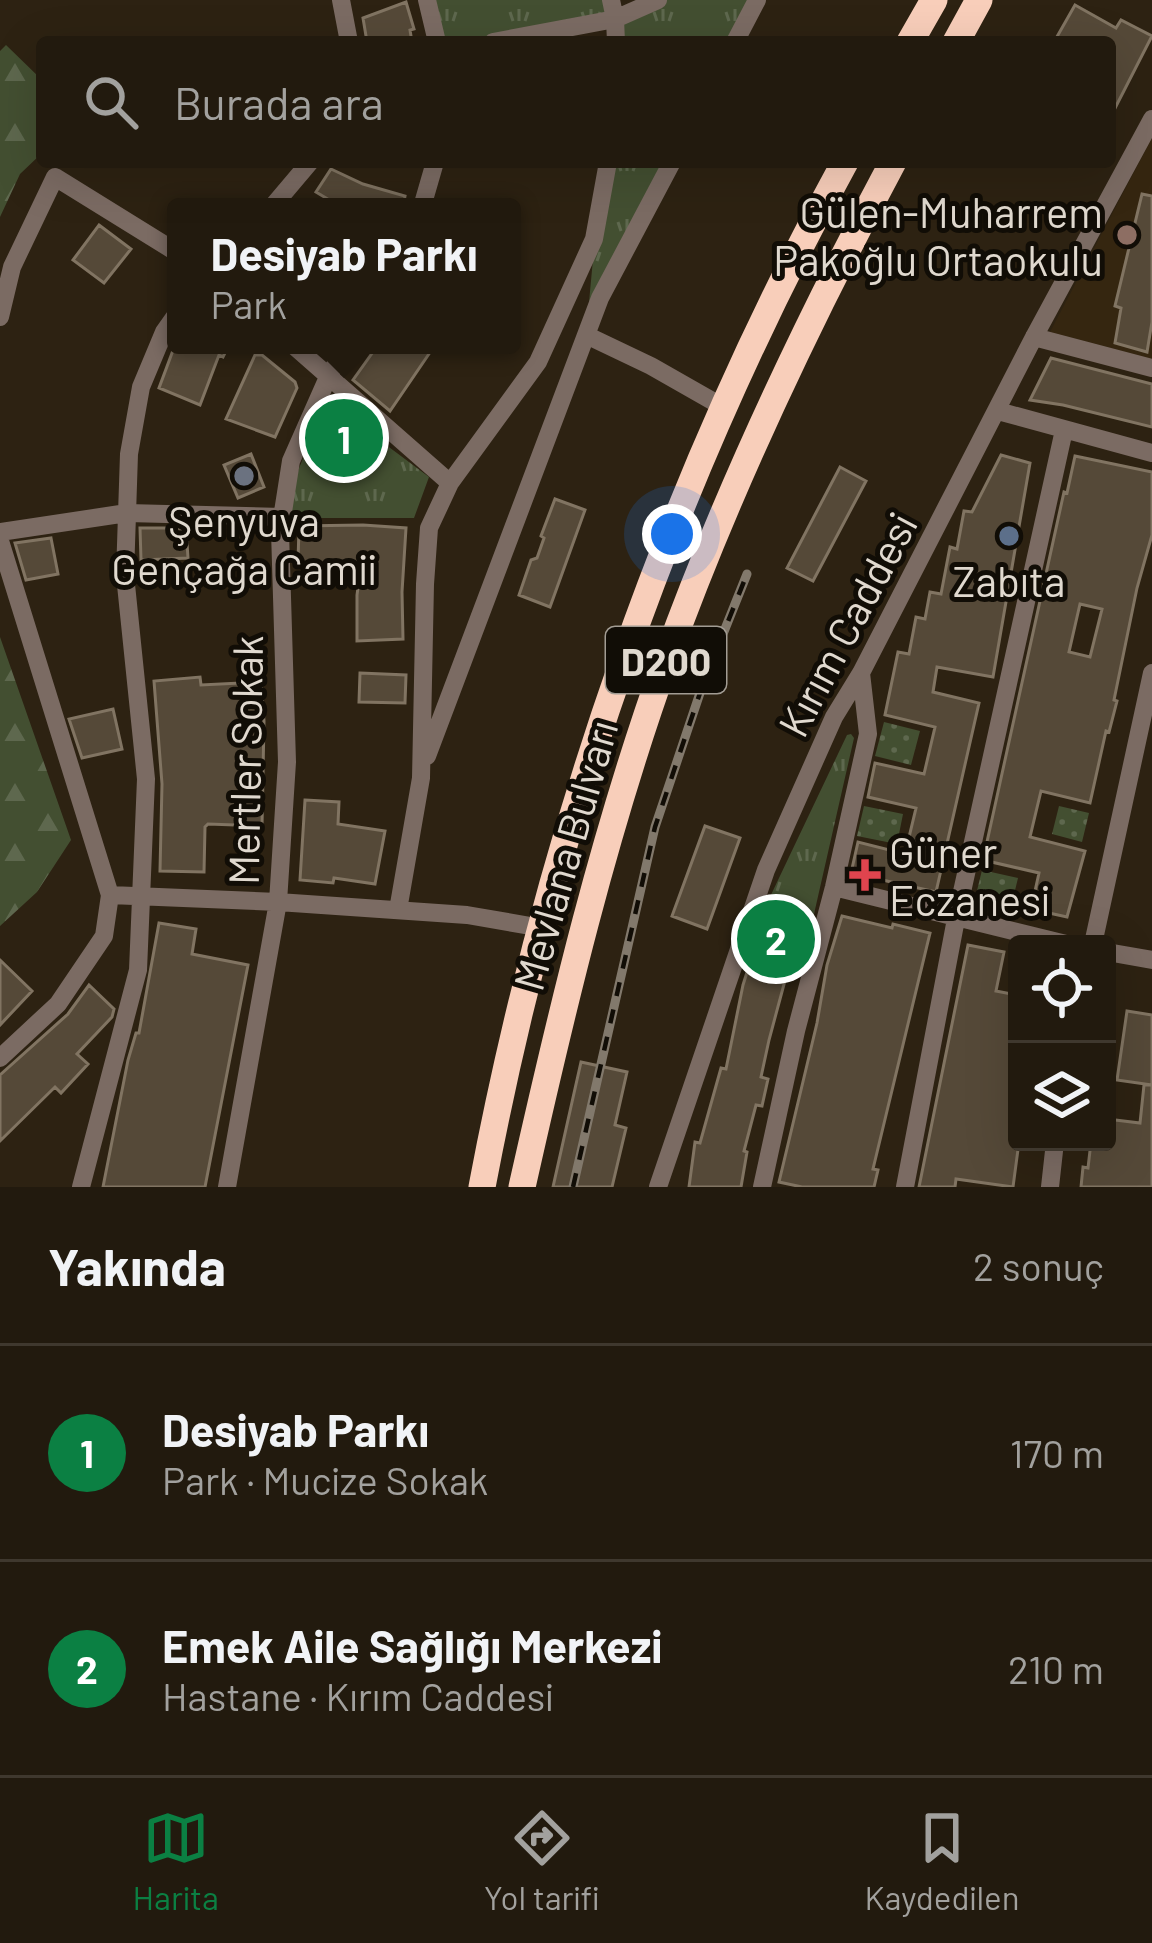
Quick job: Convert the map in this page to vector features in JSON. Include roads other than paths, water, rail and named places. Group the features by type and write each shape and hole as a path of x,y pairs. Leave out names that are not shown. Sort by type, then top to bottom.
{"highway":[{"path":"959,36 979,0"},
{"path":"912,36 925,4"},
{"name":"Mevlana Bulvarı","path":"477,1187 583,778 618,675 723,407 841,168"},
{"name":"Mevlana Bulvarı","path":"522,1187 597,874 666,659 770,406 889,168"}],"street":[{"path":"341,0 349,36"},
{"path":"427,0 436,36"},
{"path":"515,36 658,0"},
{"path":"738,36 757,0"},
{"name":"Kırım Caddesi","path":"658,1187 766,870 834,717 861,674 1152,119"},
{"path":"280,198 305,168"},
{"path":"425,198 433,168"},
{"path":"398,910 421,773 429,528 450,483 538,362 594,239 607,168"},
{"path":"421,773 600,298 669,168"},
{"path":"0,317 12,267 55,177 167,246"},
{"path":"81,1187 138,970 146,779 125,575 129,454 140,387 167,328"},
{"path":"586,335 723,407"},
{"path":"1034,338 1152,368"},
{"path":"304,354 450,483"},
{"name":"Mertler Sokak","path":"227,1187 278,902 287,761 280,531 291,461 328,375 342,354"},
{"path":"998,411 1152,453"},
{"path":"905,1187 956,919 1064,430"},
{"path":"0,532 127,513 282,517"},
{"path":"0,541 110,895 104,935 81,970 58,1004 0,1058"},
{"path":"1095,935 1152,673"},
{"path":"762,1187 868,734 861,674"},
{"path":"834,887 1026,935"},
{"path":"110,895 467,915 542,928"},
{"path":"1116,954 1152,960"},
{"path":"1050,1187 1054,1151"}],"railway":[{"path":"573,1187 655,827 703,684 747,574"}],"place":[{"name":"Gülen-Muharrem Pakoğlu Ortaokulu","path":"1127,235"},
{"name":"Desiyab Parkı","path":"344,438"},
{"name":"Şenyuva Gençağa Camii","path":"244,476"},
{"name":"Zabıta","path":"1009,536"},
{"name":"Güner Eczanesi","path":"865,875"},
{"name":"Emek Aile Sağlığı Merkezi","path":"776,939"}]}
